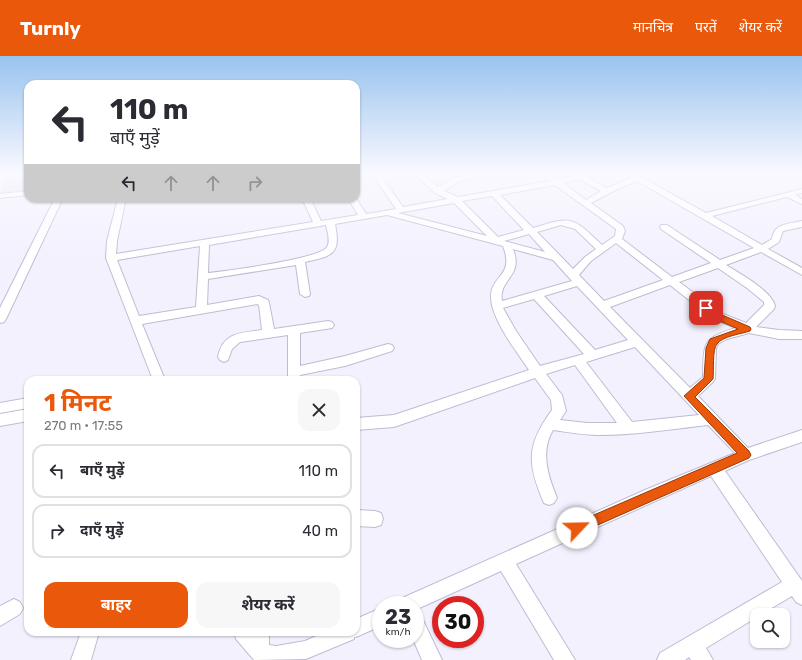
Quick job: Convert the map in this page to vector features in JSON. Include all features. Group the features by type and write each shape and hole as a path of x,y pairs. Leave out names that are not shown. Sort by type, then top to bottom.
{"street":[{"path":"395,201 401,210"},
{"path":"111,258 385,213 444,201"},
{"path":"457,201 498,242 512,261 512,267 502,279 497,289 497,306 509,329 559,404 559,411 550,424 539,446 539,463 542,479 549,498"},
{"path":"502,201 601,306 746,455"},
{"path":"497,306 536,294 576,279 588,259 619,237 621,231 620,228 582,201"},
{"path":"586,204 591,201"},
{"path":"678,201 802,272"},
{"path":"704,216 758,201"},
{"path":"0,319 57,202"},
{"path":"121,202 112,241 111,258 157,376"},
{"path":"308,202 318,224"},
{"path":"354,202 363,216"},
{"path":"385,213 429,222 556,258"},
{"path":"203,277 300,261 323,255 331,250 334,244 330,222"},
{"path":"498,242 561,222 572,223 602,249"},
{"path":"601,306 761,249 776,240 777,232 780,229 802,224"},
{"path":"664,227 751,286 769,301 770,306 747,329 722,336 714,341 710,348 709,379 689,396"},
{"path":"616,239 718,316 747,329 766,334 780,336 802,335"},
{"path":"201,309 205,242"},
{"path":"300,261 305,294"},
{"path":"536,294 592,355"},
{"path":"135,321 259,300 264,303 268,333"},
{"path":"224,357 226,347 237,338 328,325"},
{"path":"294,329 294,376 388,348"},
{"path":"360,424 394,421 412,416 538,372 636,342"},
{"path":"578,360 628,428"},
{"path":"0,408 24,404"},
{"path":"0,420 24,416"},
{"path":"550,424 600,429 628,428 710,418"},
{"path":"424,597 714,468 746,455 802,436"},
{"path":"667,660 698,652 798,590 714,468"},
{"path":"360,518 375,519"},
{"path":"504,561 565,660"},
{"path":"360,626 372,621"},
{"path":"81,660 89,636"},
{"path":"246,636 260,653 287,658 338,636"},
{"path":"260,636 260,653"},
{"path":"424,642 432,660"}],"route":[{"path":"577,528 650,495 746,455 689,396 709,379 710,348 714,341 722,336 747,329 732,324 706,308"}]}
